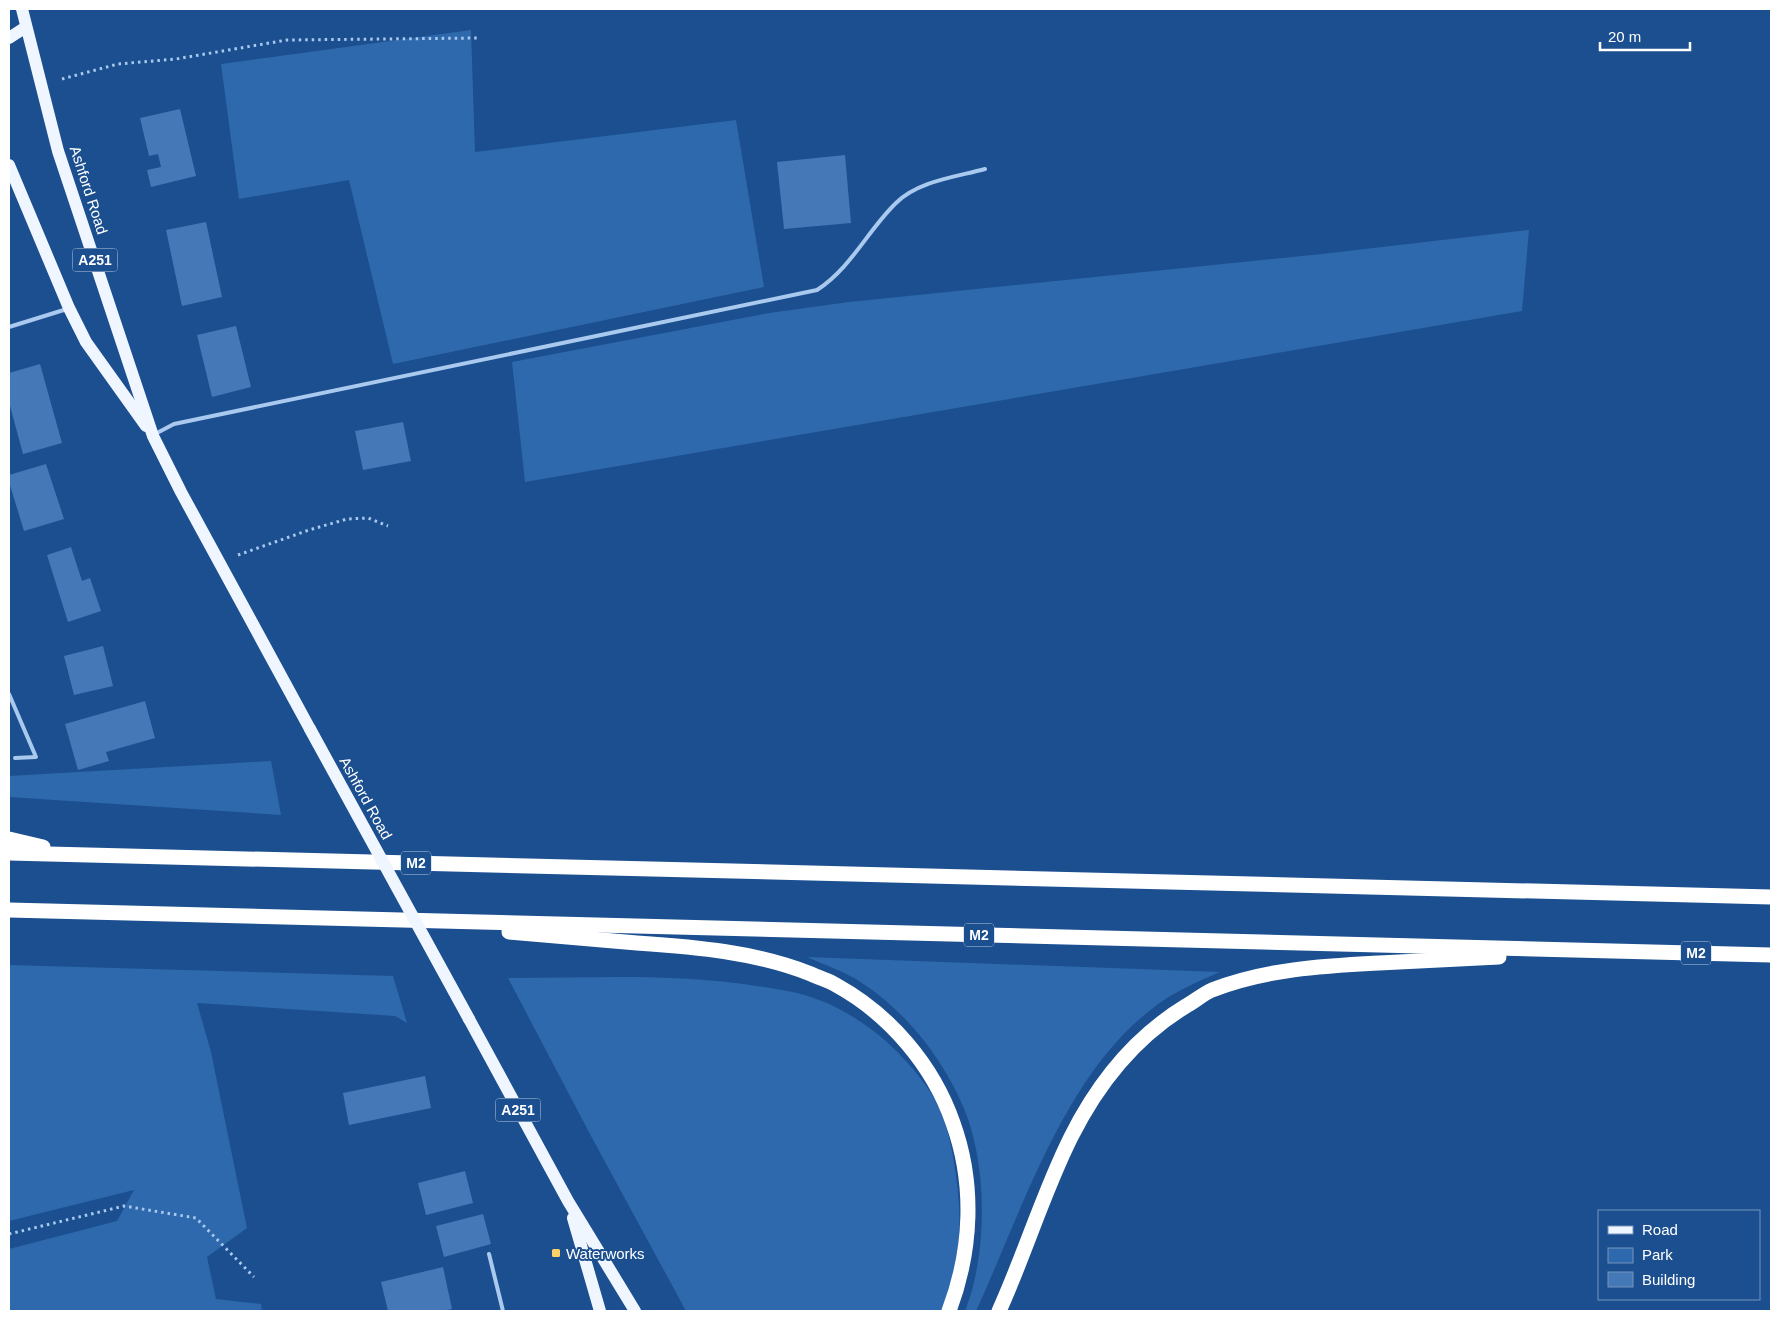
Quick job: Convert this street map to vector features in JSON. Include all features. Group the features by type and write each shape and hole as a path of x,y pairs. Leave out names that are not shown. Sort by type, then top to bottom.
{"highway":[{"name":"M2","path":"9,839 82,854"},
{"name":"M2","path":"9,852 1771,897"},
{"name":"M2","path":"9,910 1771,955"},
{"name":"M2","path":"338,919 695,947 756,957 795,968 835,984 862,1001 902,1038 929,1071 946,1103 961,1144 967,1180 968,1221 965,1254 957,1291 949,1311"},
{"name":"M2","path":"1000,1311 1054,1174 1071,1136 1091,1101 1115,1067 1139,1040 1175,1013 1210,991 1246,979 1286,971 1337,965 1621,950"}],"main road":[{"name":"Ashford Road","path":"22,9 58,151 153,436 181,492 568,1202 635,1311"},
{"path":"9,24 26,27"},
{"path":"9,38 26,27"},
{"name":"Ashford Road","path":"9,164 69,308 86,342 153,436"},
{"name":"Ashford Road","path":"568,1202 600,1311"}],"lane":[{"path":"153,436 174,424 817,290 836,275 897,202 920,187 985,170"},
{"path":"9,327 69,308"},
{"path":"9,694 36,757 15,758"},
{"path":"489,1254 503,1311"}],"path":[{"path":"40,84 118,64 176,59 287,40 478,38"},
{"path":"219,562 309,530 347,520 368,518 388,526"},
{"path":"9,1234 124,1206 196,1218 254,1277"}],"green space":[{"path":"471,30 475,152 736,120 764,287 393,364 349,180 239,199 221,64"},
{"path":"1529,230 1522,311 525,482 512,362 769,313 849,302 1322,254"},
{"path":"271,761 281,815 9,797 9,776"},
{"path":"807,957 1220,972 1177,992 1153,1008 1121,1036 1094,1070 1048,1148 976,1311 965,1311 973,1288 978,1263 982,1208 977,1152 971,1127 962,1104 933,1052 921,1036 893,1007 856,979"},
{"path":"9,965 393,976 407,1023 395,1016 197,1003 211,1052 247,1228 207,1257 216,1299 261,1304 262,1311 9,1311 9,1249 117,1221 134,1190 9,1221"},
{"path":"508,978 664,978 695,979 757,986 812,997 842,1010 874,1032 913,1068 922,1080 942,1114 950,1141 958,1198 959,1235 954,1271 941,1311 686,1311"}],"building":[{"path":"180,109 196,176 151,187 147,170 161,167 158,154 149,156 140,118"},
{"path":"845,155 851,223 784,229 777,162"},
{"path":"206,222 222,297 182,306 166,230"},
{"path":"236,326 251,387 212,397 197,335"},
{"path":"40,364 62,443 23,454 9,402 9,373"},
{"path":"403,422 411,461 363,470 355,431"},
{"path":"46,464 64,519 24,531 9,482 9,475"},
{"path":"71,547 82,581 90,578 101,611 68,622 47,555"},
{"path":"103,646 113,686 74,695 64,656"},
{"path":"145,701 155,738 106,752 109,761 78,770 65,724"},
{"path":"425,1076 431,1108 349,1125 343,1093"},
{"path":"465,1171 473,1203 426,1215 418,1183"},
{"path":"483,1214 491,1244 444,1257 436,1226"},
{"path":"443,1267 452,1309 442,1311 388,1311 381,1282"}],"place":[{"name":"Waterworks","path":"556,1253"}]}
